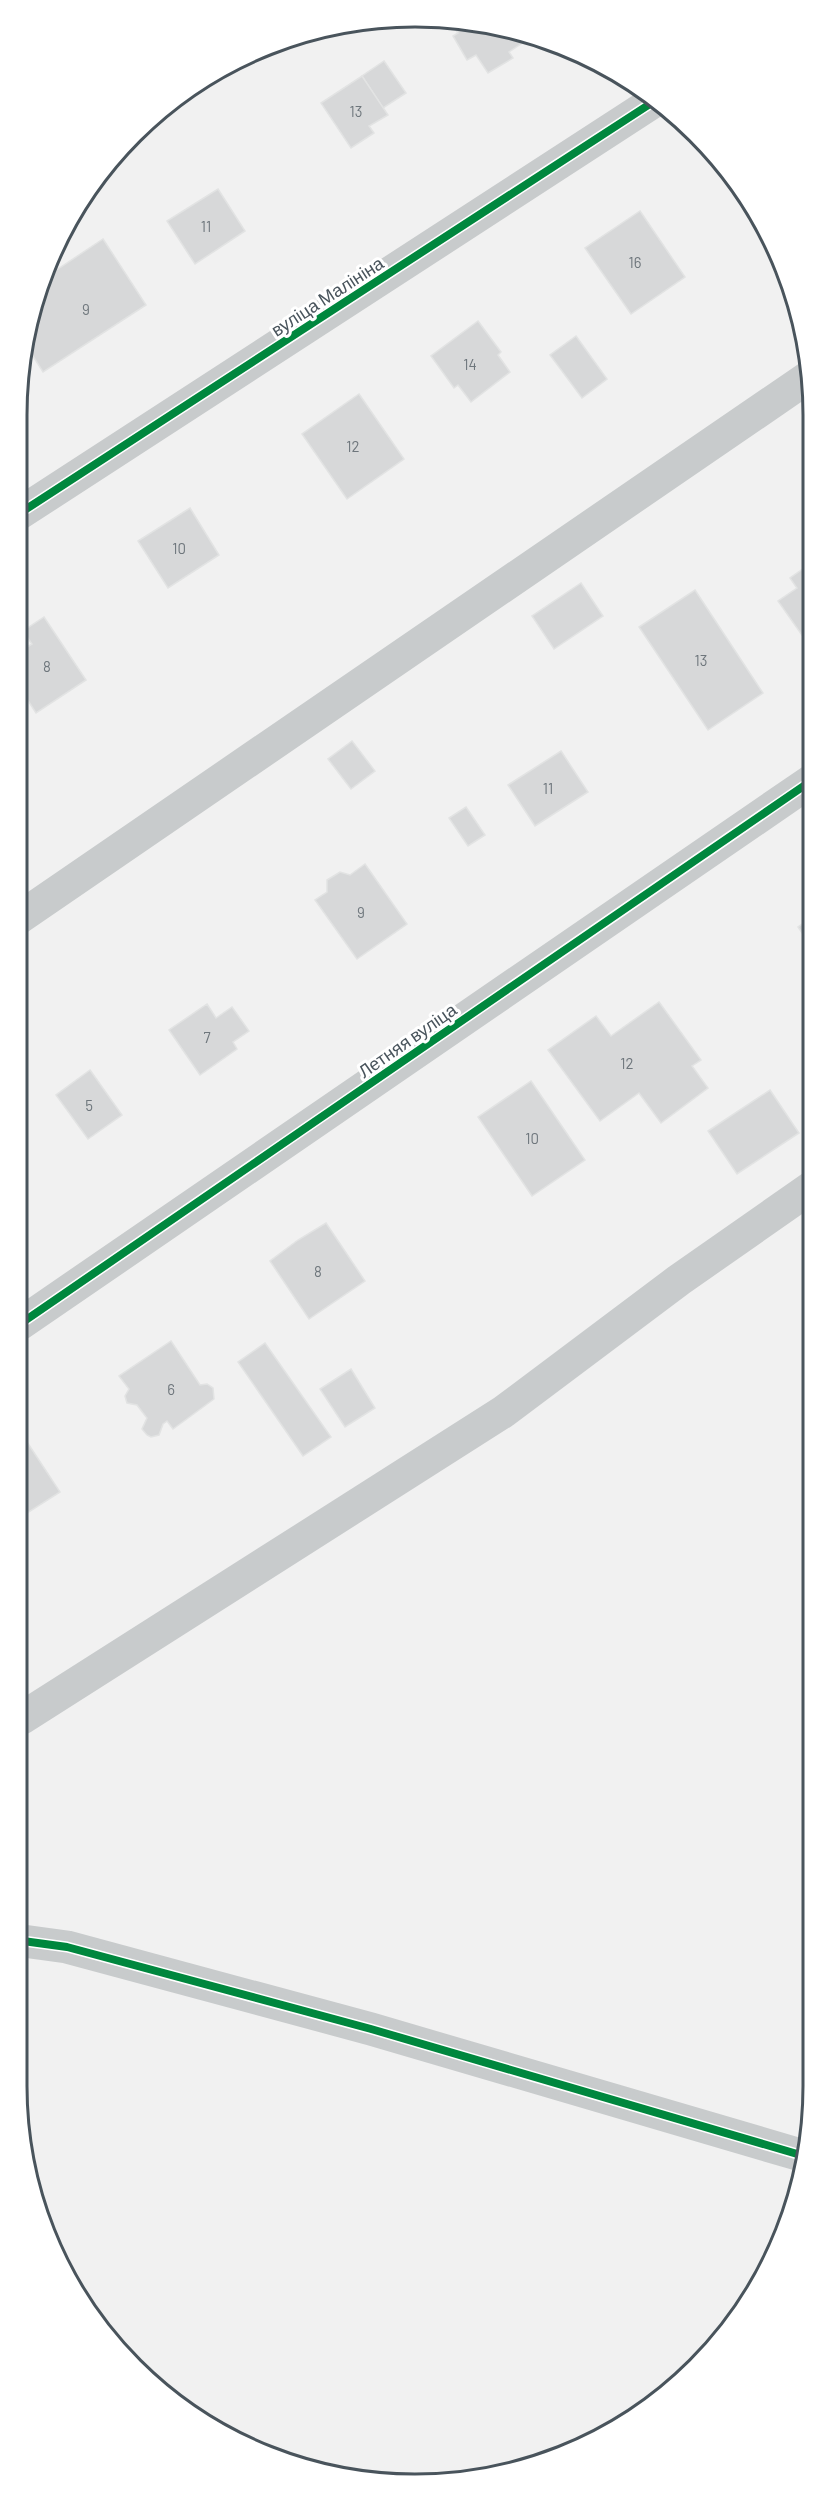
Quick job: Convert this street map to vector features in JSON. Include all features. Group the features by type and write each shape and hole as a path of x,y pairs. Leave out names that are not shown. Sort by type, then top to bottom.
{"street":[{"name":"вуліца Малініна","path":"27,509 648,105"},
{"path":"27,913 801,382"},
{"name":"Летняя вуліца","path":"27,1319 803,786"},
{"path":"27,1715 503,1412 678,1280 803,1193"},
{"path":"27,1942 67,1947 360,2026 797,2154"}],"building":[{"path":"455,29 491,34 523,43 509,52 513,58 488,73 476,55 467,60 453,36 458,33"},
{"path":"384,61 406,93 383,108 362,76"},
{"path":"362,76 388,115 369,126 374,133 351,148 321,103"},
{"path":"218,189 245,231 195,264 167,221"},
{"path":"640,211 685,277 631,314 585,248"},
{"path":"103,239 146,305 43,372 32,354 40,315 56,271"},
{"path":"478,321 501,352 498,355 510,372 471,402 458,385 454,388 431,356"},
{"path":"576,336 607,379 582,398 550,355"},
{"path":"359,394 404,459 347,499 302,434"},
{"path":"190,508 219,555 168,588 138,541"},
{"path":"803,569 803,637 778,601 797,588 790,578"},
{"path":"581,583 603,616 554,649 532,616"},
{"path":"695,590 763,693 708,730 639,627"},
{"path":"44,617 86,680 36,713 27,699 27,647 32,644 27,637 27,628"},
{"path":"352,741 375,771 351,789 328,759"},
{"path":"561,751 588,792 535,826 508,785"},
{"path":"466,807 485,835 468,846 449,818"},
{"path":"365,864 407,924 357,959 315,900 327,892 327,880 340,872 350,875"},
{"path":"803,924 803,934 798,927"},
{"path":"659,1002 701,1060 692,1066 708,1088 661,1123 639,1093 600,1121 548,1050 596,1016 611,1036"},
{"path":"207,1004 216,1018 232,1007 249,1031 233,1042 237,1049 200,1075 169,1030"},
{"path":"90,1070 122,1115 88,1139 56,1095"},
{"path":"531,1081 585,1160 532,1196 478,1117"},
{"path":"770,1090 799,1133 737,1174 708,1131"},
{"path":"326,1223 365,1281 309,1319 270,1261"},
{"path":"171,1341 200,1385 207,1384 213,1388 214,1399 173,1429 167,1421 163,1424 159,1435 151,1437 142,1429 147,1418 137,1405 127,1403 125,1396 129,1389 119,1376"},
{"path":"265,1343 331,1437 303,1456 238,1362"},
{"path":"351,1369 375,1408 345,1427 320,1389"},
{"path":"27,1442 60,1492 27,1513"}],"cycle path":[{"path":"27,509 648,105"},
{"path":"27,1319 803,786"},
{"path":"27,1942 67,1947 371,2029 797,2154"}]}
